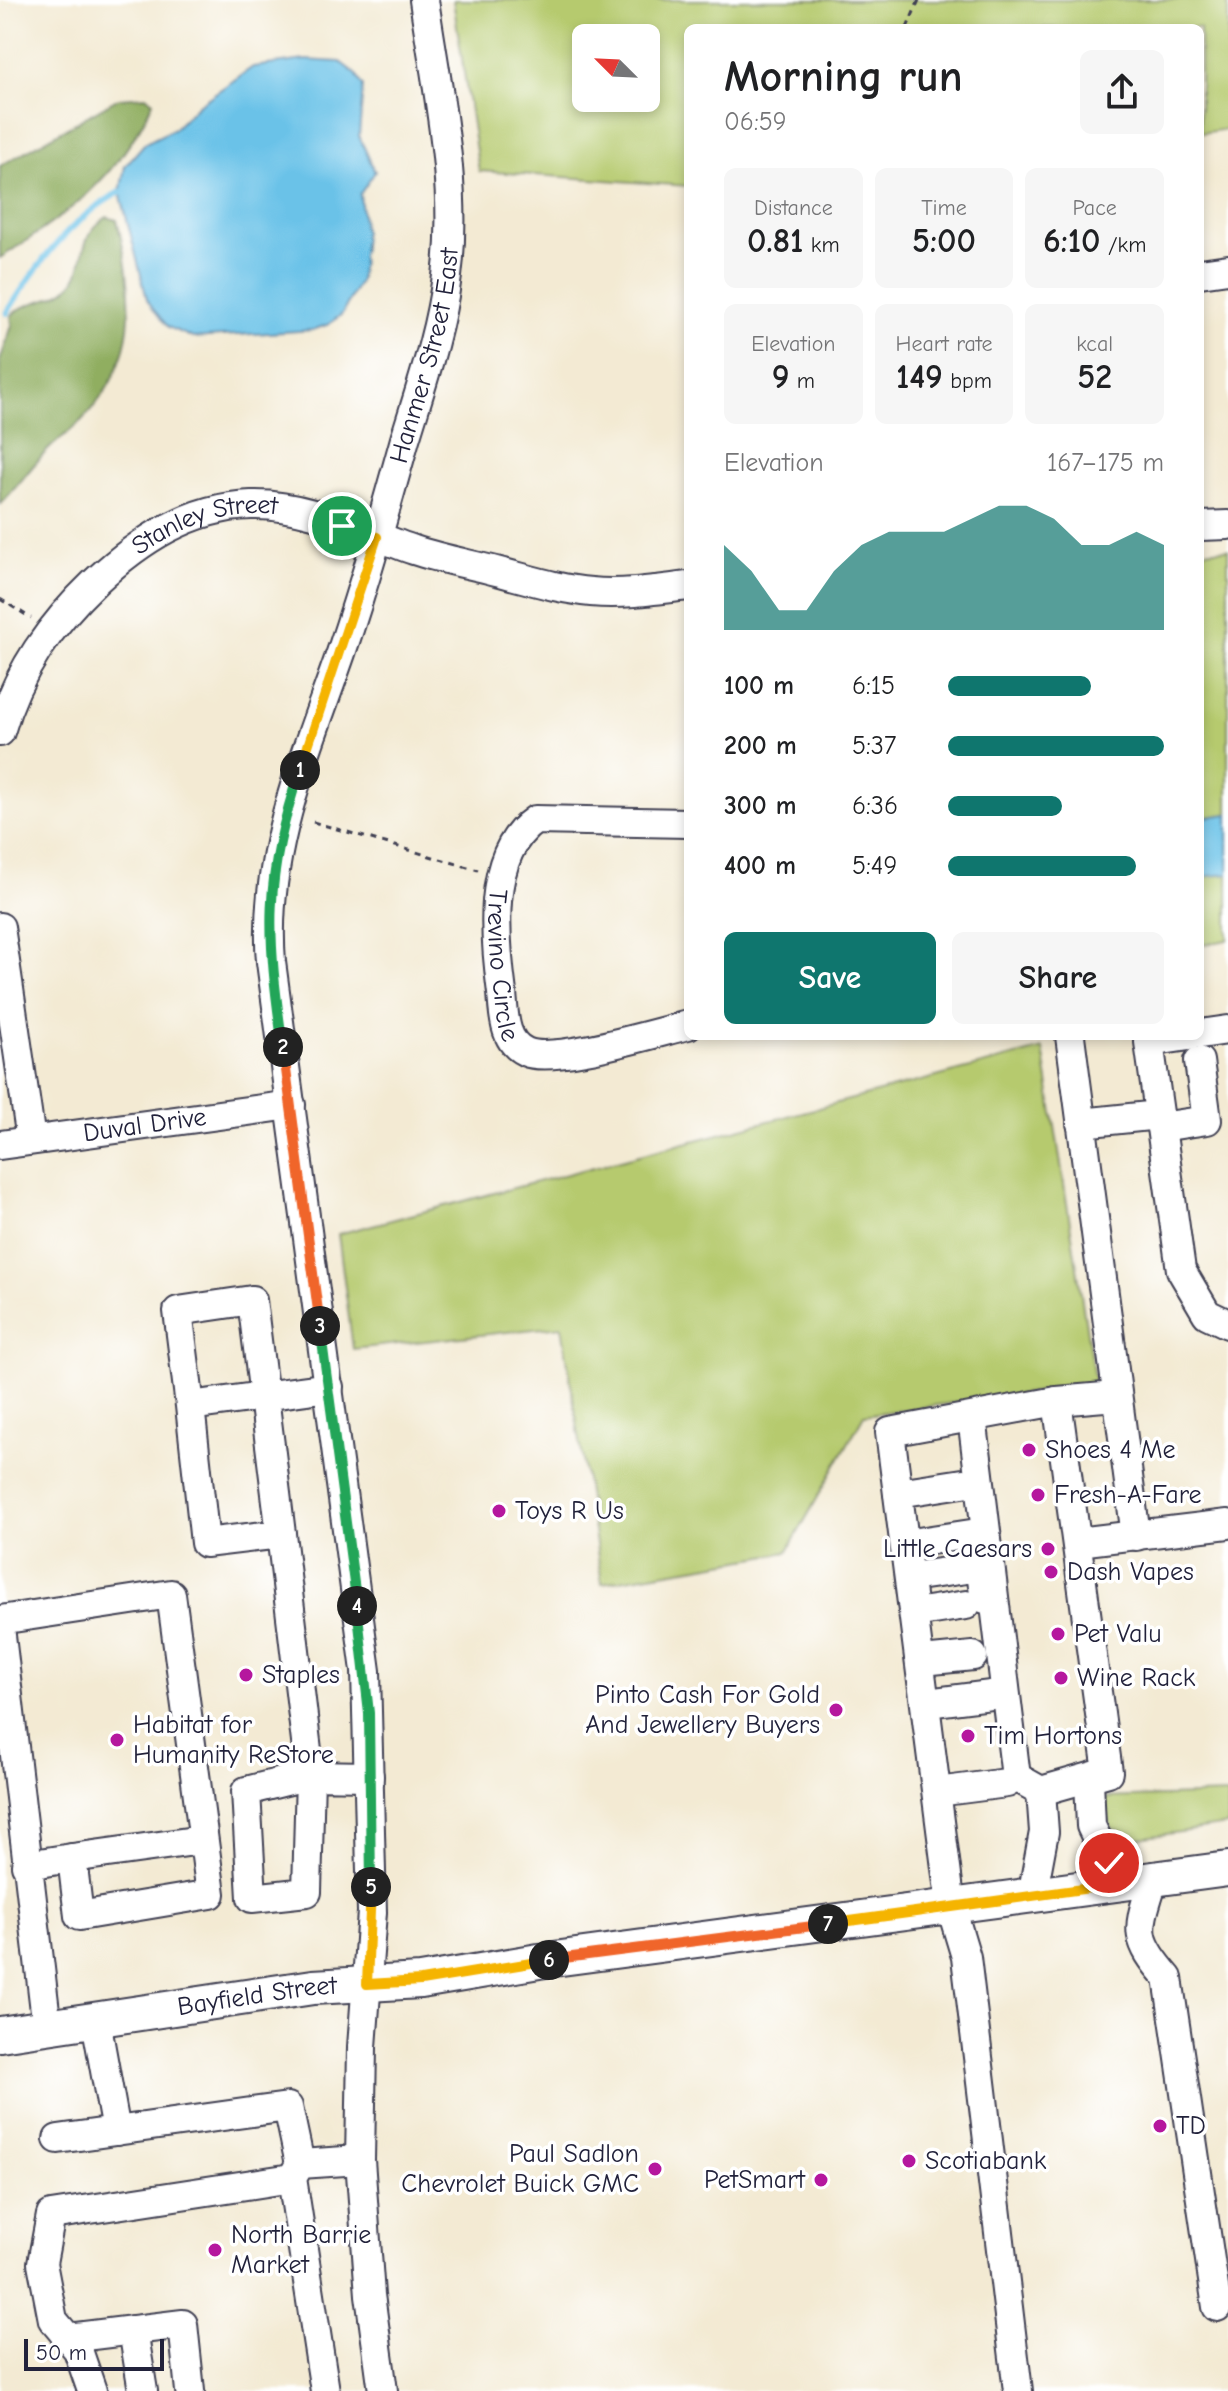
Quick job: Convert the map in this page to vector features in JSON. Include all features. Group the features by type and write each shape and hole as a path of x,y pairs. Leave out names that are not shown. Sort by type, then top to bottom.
{"main road":[{"name":"Bayfield Street","path":"0,2034 313,1987 421,1981 539,1961 1228,1869"}],"street":[{"name":"Hanmer Street East","path":"383,2391 370,2295 360,2160 372,1912 366,1671 271,962 272,879 286,813 377,537 435,337 450,246 449,180 424,0"},
{"path":"1204,272 1228,269"},
{"name":"Stanley Street","path":"0,732 15,689 47,632 115,563 171,526 225,507 254,505 290,510 462,564 563,588 620,592 684,586"},
{"path":"1204,526 1228,525"},
{"name":"Trevino Circle","path":"684,823 535,820 519,834 502,878 494,930 508,1033 523,1051 536,1055 570,1052 684,1026"},
{"path":"0,927 31,1140"},
{"path":"1158,1040 1196,1044 1228,1030"},
{"path":"1071,1040 1118,1377 1116,1396 1136,1536"},
{"path":"1149,1040 1181,1270 1207,1314 1228,1324"},
{"path":"1081,1123 1207,1120 1196,1044"},
{"name":"Duval Drive","path":"0,1145 291,1105"},
{"path":"281,1534 205,1543 178,1311 252,1300 266,1395 310,1775 369,1776"},
{"path":"190,1406 329,1387"},
{"path":"1018,2391 966,1957 951,1907 922,1661 890,1432 1057,1401 1116,1396"},
{"path":"1016,1777 1041,1791 1089,1780 1108,1772 1057,1401"},
{"path":"972,1417 1004,1705"},
{"path":"898,1493 963,1483"},
{"path":"1078,1542 1228,1524"},
{"path":"905,1544 971,1534"},
{"path":"910,1577 974,1568 981,1573 1016,1777"},
{"path":"0,1620 171,1594 211,1894 79,1916 72,1858"},
{"path":"914,1613 966,1605"},
{"path":"0,1627 47,2028"},
{"path":"922,1661 973,1656"},
{"path":"927,1703 1004,1705"},
{"path":"937,1792 1007,1783 1016,1777"},
{"path":"1089,1780 1091,1826 1119,1884"},
{"path":"1032,1896 1044,1832 1041,1791"},
{"path":"26,1865 202,1840"},
{"path":"1153,1880 1140,1924 1144,1951 1168,1978 1217,2307"},
{"path":"96,2021 116,2131"},
{"path":"58,2139 288,2107 325,2391"},
{"path":"92,2391 78,2350 53,2320 42,2263 51,2215 360,2160"},
{"path":"68,2338 183,2324 190,2391"},
{"path":"133,2330 143,2391"}],"path":[{"path":"909,24 919,0"},
{"path":"0,599 31,618"},
{"path":"313,822 502,878"}],"green space":[{"path":"453,0 1228,0 1228,129 1204,132 1204,24 684,24 684,186 479,171"},
{"path":"146,96 153,102 108,173 69,210 0,258 0,166 119,98"},
{"path":"107,217 117,220 127,275 129,301 124,351 101,398 42,456 0,504 0,361 12,325 11,316 70,286 76,278 90,234"},
{"path":"1228,549 1228,940 1204,944 1204,551"},
{"path":"1043,1049 1095,1384 864,1415 787,1552 602,1583 562,1326 353,1349 338,1234"},
{"path":"1228,1794 1228,1825 1139,1838 1111,1828 1101,1798"}],"water":[{"path":"305,60 340,62 356,74 363,86 359,136 375,172 360,194 364,233 360,280 342,314 329,324 313,330 193,338 168,327 147,299 120,192 125,166 145,143 174,129 198,105 253,67"},
{"path":"1228,814 1228,874 1204,877 1204,817"}],"waterway":[{"path":"7,313 30,278 70,229 120,192"}],"place":[{"name":"Shoes 4 Me","path":"1029,1450"},
{"name":"Fresh-A-Fare","path":"1038,1495"},
{"name":"Toys R Us","path":"499,1511"},
{"name":"Little Caesars","path":"1048,1549"},
{"name":"Dash Vapes","path":"1051,1572"},
{"name":"Pet Valu","path":"1058,1634"},
{"name":"Staples","path":"246,1675"},
{"name":"Wine Rack","path":"1061,1678"},
{"name":"Pinto Cash For Gold And Jewellery Buyers","path":"836,1710"},
{"name":"Tim Hortons","path":"968,1736"},
{"name":"Habitat for Humanity ReStore","path":"117,1740"},
{"name":"TD","path":"1160,2126"},
{"name":"Scotiabank","path":"909,2161"},
{"name":"Paul Sadlon Chevrolet Buick GMC","path":"655,2169"},
{"name":"PetSmart","path":"821,2180"},
{"name":"North Barrie Market","path":"215,2250"}],"route":[{"path":"342,526 377,537 345,642 286,813 272,879 269,938 366,1671 372,1912 367,1984 421,1981 539,1961 1119,1884 1109,1863"}]}
